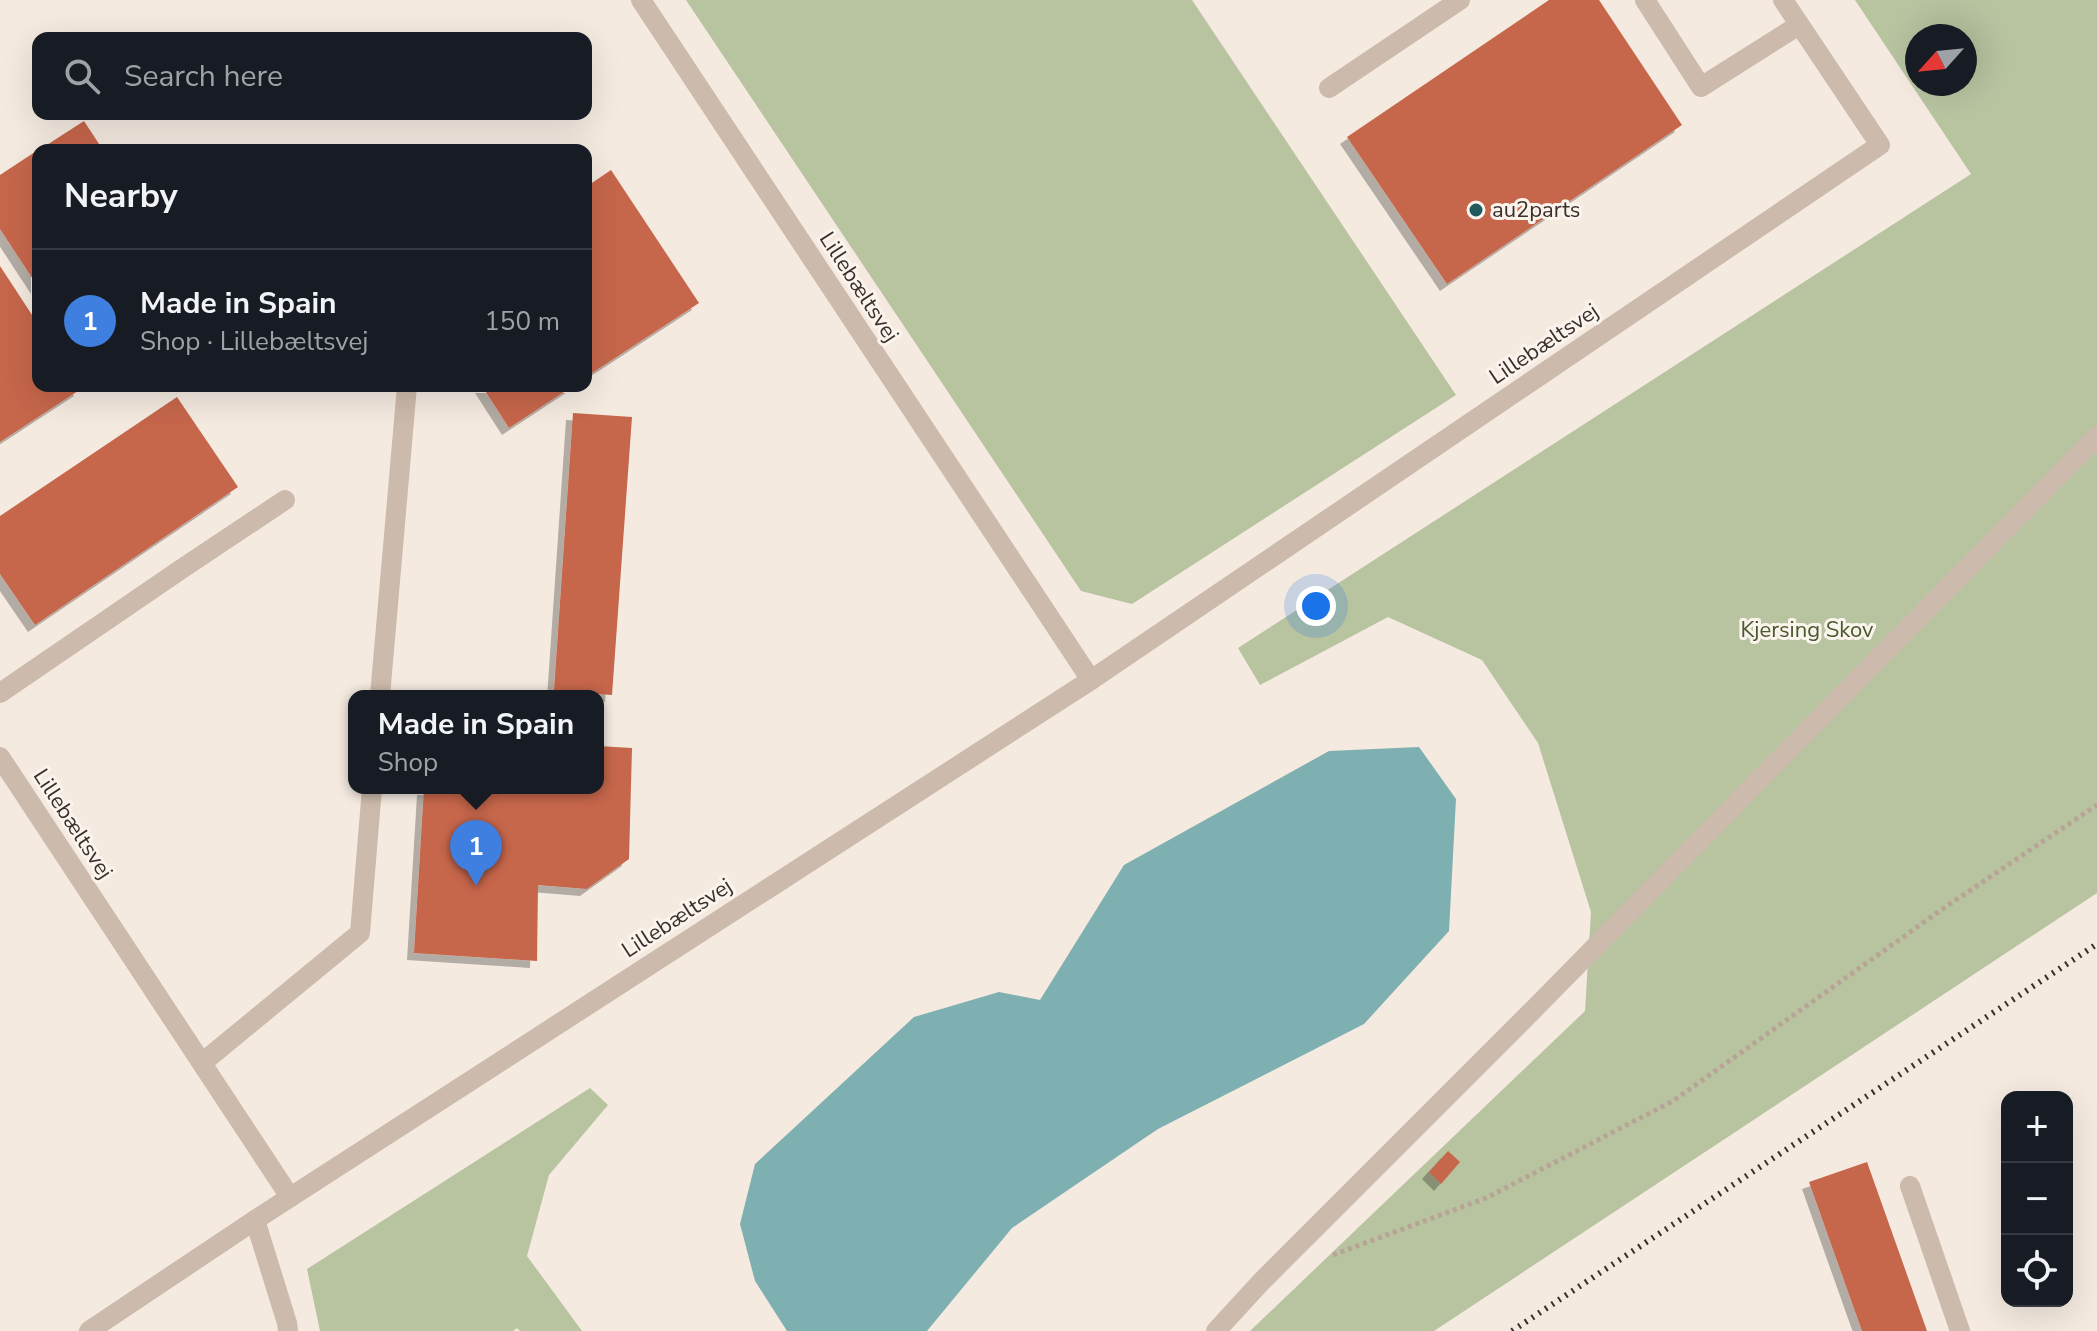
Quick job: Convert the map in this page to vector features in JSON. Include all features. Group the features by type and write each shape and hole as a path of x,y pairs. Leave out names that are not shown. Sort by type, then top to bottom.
{"street":[{"name":"Lillebæltsvej","path":"641,0 1091,680"},
{"path":"1329,88 1460,0"},
{"path":"1645,0 1701,87 1799,25"},
{"name":"Lillebæltsvej","path":"89,1331 290,1197 1091,680 1880,145 1783,0"},
{"path":"381,690 406,392"},
{"path":"1216,1331 2097,436"},
{"path":"0,693 285,500"},
{"name":"Lillebæltsvej","path":"0,757 290,1197"},
{"path":"202,1063 360,933 372,794"},
{"path":"1910,1186 1960,1331"},
{"path":"255,1220 288,1331"}],"path":[{"path":"1331,1256 1486,1198 1673,1101 1941,910 2097,805"}],"green space":[{"path":"686,0 1192,0 1456,395 1132,604 1081,591"},
{"name":"Kjersing Skov","path":"1855,0 2097,0 2097,893 1434,1331 1250,1331 1585,1011 1591,912 1538,743 1482,660 1388,617 1260,685 1238,648 1971,174 1919,96 1977,96 1977,24 1905,24 1905,75"},
{"path":"590,1088 608,1105 549,1175 527,1256 582,1331 520,1331 517,1328 513,1331 320,1331 307,1269"}],"water":[{"path":"1419,747 1456,799 1449,931 1364,1024 1158,1129 1012,1228 927,1331 787,1331 755,1281 740,1224 755,1164 914,1017 999,992 1040,1000 1124,865 1329,751"}],"building":[{"name":"au2parts","path":"1549,0 1599,0 1682,125 1447,284 1347,137"},
{"path":"84,121 99,144 48,144"},
{"path":"32,154 32,278 0,229 0,175"},
{"path":"611,170 699,303 592,373 592,183"},
{"path":"0,266 32,315 32,392 76,392 0,442"},
{"path":"486,392 564,392 509,428"},
{"path":"177,397 238,487 35,625 0,574 0,516"},
{"path":"573,413 632,417 612,695 604,694 604,690 554,690"},
{"path":"604,746 632,748 629,859 587,889 538,885 537,961 414,953 424,794 604,794"},
{"path":"1448,1151 1460,1162 1441,1184 1429,1172"},
{"path":"1867,1162 1927,1331 1862,1331 1809,1182"}],"railway":[{"path":"1512,1331 2097,944"}],"place":[{"name":"au2parts","path":"1476,210"},
{"name":"Made in Spain","path":"476,886"}]}
